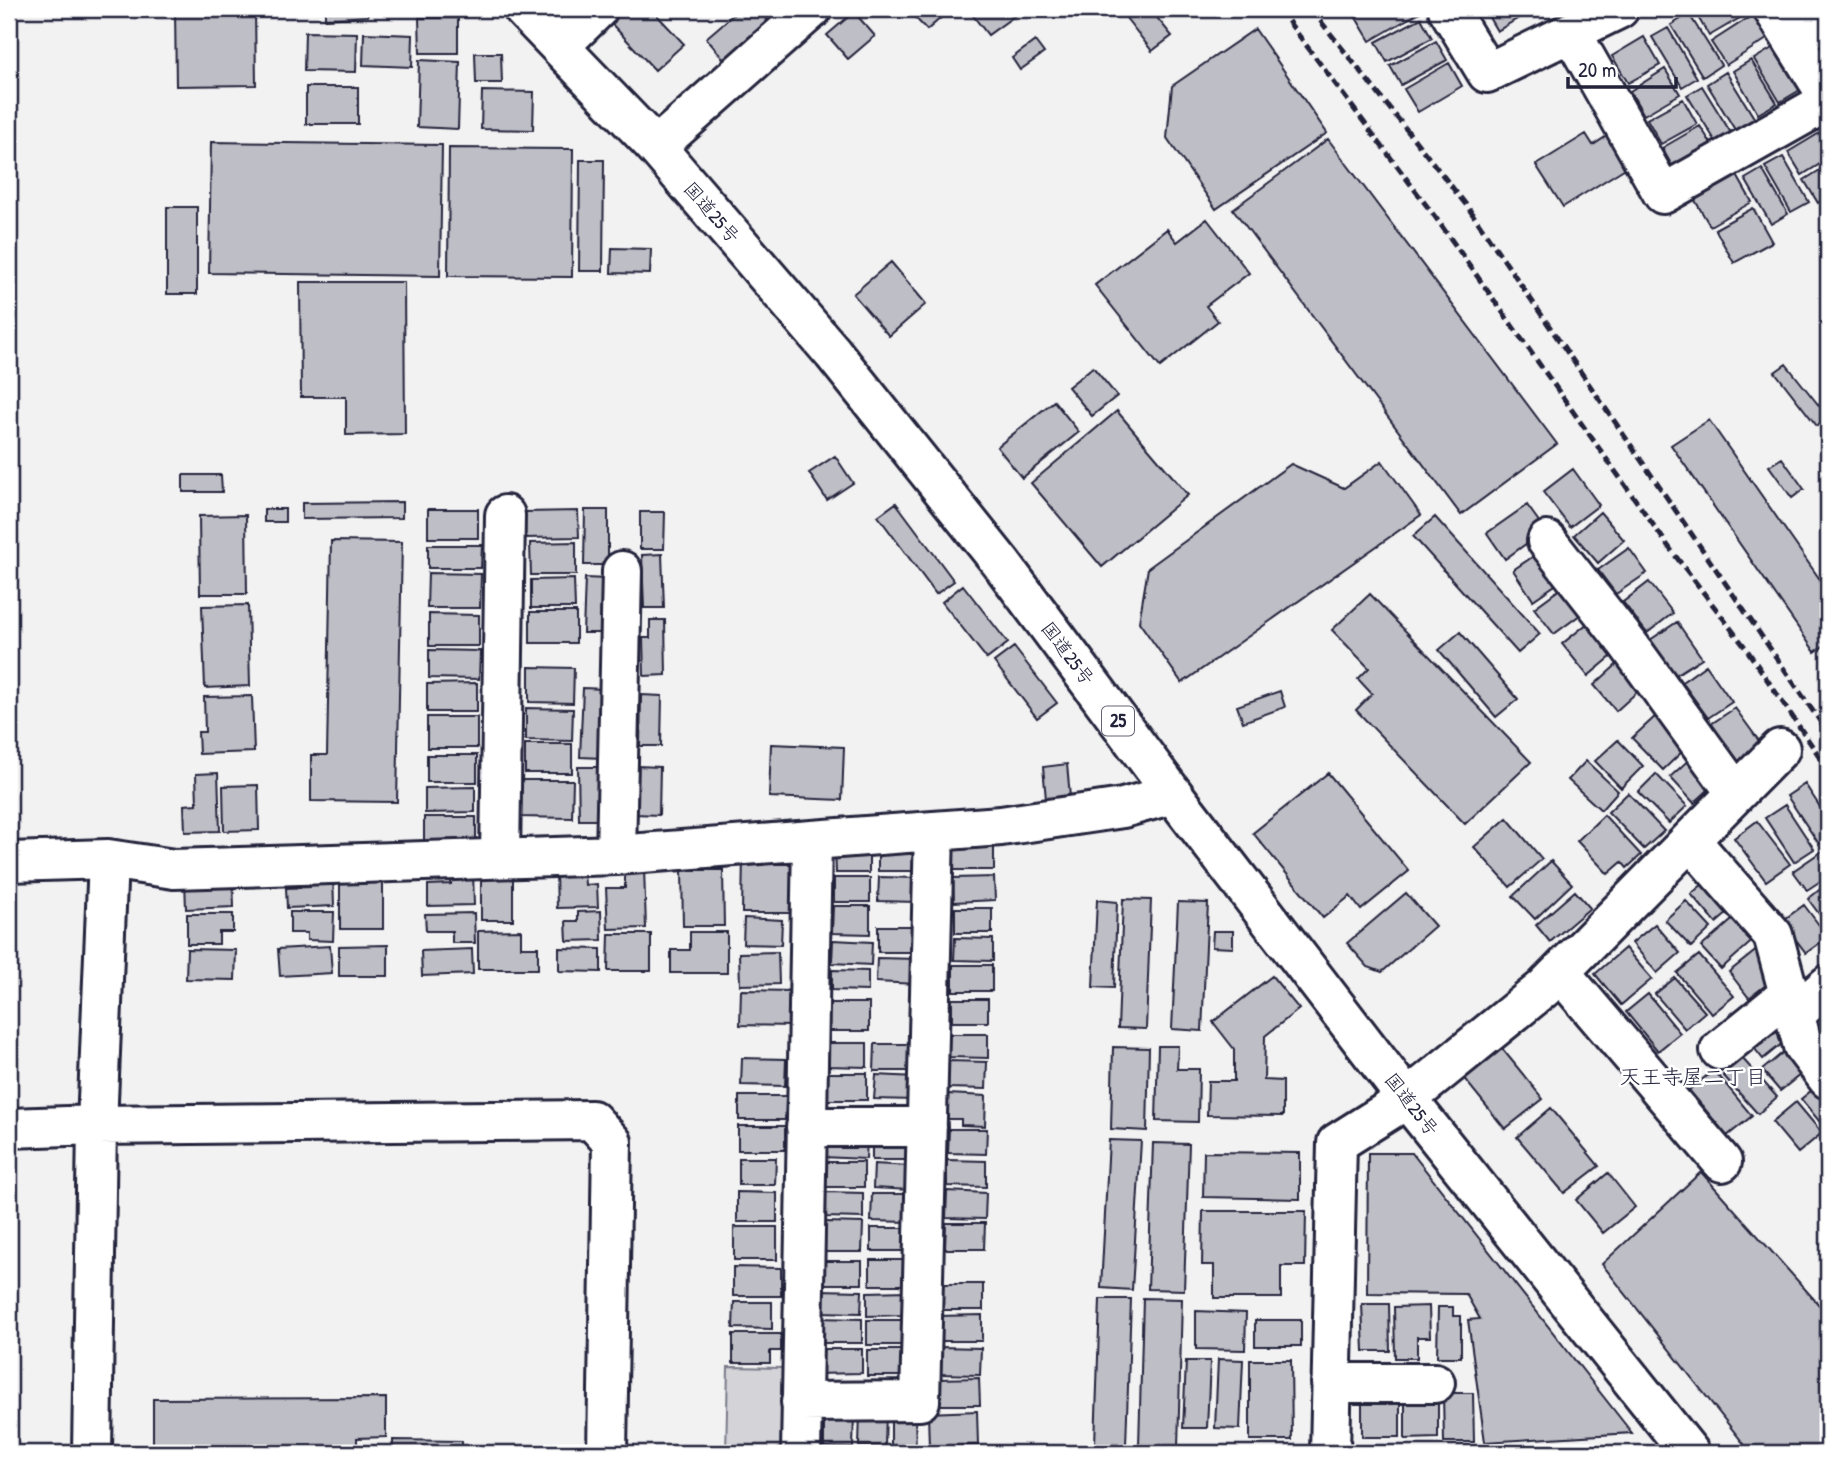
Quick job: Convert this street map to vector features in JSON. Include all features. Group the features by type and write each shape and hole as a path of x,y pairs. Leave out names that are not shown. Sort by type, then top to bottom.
{"main road":[{"name":"国道25号","path":"523,9 656,147 858,384 1001,563 1172,794 1407,1099 1690,1453"},
{"path":"560,46 598,9"},
{"path":"656,147 812,9"},
{"path":"1448,9 1487,73 1619,9"},
{"path":"1571,32 1663,194 1828,99 1773,9"},
{"path":"1793,41 1828,17"},
{"path":"500,858 505,515"},
{"path":"1547,541 1628,644 1735,793"},
{"path":"616,855 622,571"},
{"path":"1330,1453 1337,1143 1407,1099 1544,988 1780,748"},
{"path":"9,862 108,859 174,869 616,855 1001,826 1123,808 1172,794"},
{"path":"801,1402 920,1401 934,831"},
{"path":"801,1453 812,840"},
{"path":"1690,840 1773,935 1803,1046 1828,1079"},
{"path":"92,1453 97,1125 108,859"},
{"path":"1560,972 1722,1162"},
{"path":"1720,1051 1792,1004 1828,985"},
{"path":"9,1128 592,1120 612,1142 607,1453"},
{"path":"806,1127 927,1127"},
{"path":"1331,1383 1435,1383"}],"shaded area":[{"path":"728,1367 785,1368 784,1442 774,1453 726,1453"}],"building":[{"path":"175,9 255,9 256,85 176,86"},
{"path":"325,9 368,9 368,16 325,19"},
{"path":"615,9 660,9 655,13 684,44 655,70 606,18"},
{"path":"740,9 758,9 776,30 732,69 706,38"},
{"path":"907,9 951,9 927,30"},
{"path":"968,9 1024,9 988,35"},
{"path":"1137,9 1150,9 1172,36 1152,51 1126,18"},
{"path":"1367,9 1418,9 1420,12 1370,41 1355,16"},
{"path":"1484,9 1532,9 1532,10 1497,31"},
{"path":"1701,9 1749,9 1750,12 1709,36 1695,12"},
{"path":"854,12 875,36 848,59 827,35"},
{"path":"1689,14 1721,65 1703,77 1671,25"},
{"path":"1753,15 1767,39 1726,65 1711,42"},
{"path":"419,18 458,18 458,53 420,53"},
{"path":"1421,18 1432,38 1387,62 1376,42"},
{"path":"1668,28 1697,78 1682,87 1652,37"},
{"path":"1255,29 1327,133 1216,209 1167,138 1172,86"},
{"path":"305,32 357,33 356,72 304,71"},
{"path":"364,33 413,35 412,67 363,65"},
{"path":"1644,37 1660,65 1628,83 1612,56"},
{"path":"1035,41 1044,53 1020,70 1012,58"},
{"path":"1436,41 1447,60 1401,85 1390,66"},
{"path":"1779,44 1805,87 1780,102 1754,59"},
{"path":"475,53 501,53 502,83 476,83"},
{"path":"419,60 460,62 458,129 417,127"},
{"path":"1751,60 1777,103 1758,114 1733,71"},
{"path":"1449,63 1462,86 1418,112 1404,89"},
{"path":"1665,69 1680,94 1644,115 1630,91"},
{"path":"1726,72 1756,121 1737,133 1707,84"},
{"path":"1702,86 1731,133 1716,142 1687,95"},
{"path":"306,87 358,87 358,124 306,124"},
{"path":"482,91 534,92 533,130 481,129"},
{"path":"1683,99 1697,124 1661,144 1647,119"},
{"path":"1700,126 1714,148 1675,171 1662,148"},
{"path":"1828,128 1828,159 1802,175 1788,152"},
{"path":"1586,134 1593,145 1607,136 1627,167 1563,207 1536,165"},
{"path":"1328,139 1557,444 1461,515 1233,209"},
{"path":"211,142 442,145 440,276 209,273"},
{"path":"449,148 573,149 572,277 448,276"},
{"path":"1783,157 1809,202 1791,212 1765,167"},
{"path":"580,160 604,160 603,271 579,271"},
{"path":"1828,165 1828,196 1818,203 1804,180"},
{"path":"1762,169 1788,214 1771,224 1745,179"},
{"path":"1735,172 1752,202 1710,226 1693,197"},
{"path":"167,207 197,207 197,294 167,294"},
{"path":"1753,208 1772,242 1734,263 1715,229"},
{"path":"1207,219 1249,273 1206,306 1218,321 1160,367 1095,285 1167,229 1177,242"},
{"path":"612,248 651,249 650,274 611,273"},
{"path":"891,262 926,304 889,336 853,294"},
{"path":"300,282 404,282 405,434 346,435 346,397 301,397"},
{"path":"1786,364 1828,417 1817,426 1775,372"},
{"path":"1093,367 1117,396 1092,416 1068,387"},
{"path":"1054,401 1079,432 1022,478 997,447"},
{"path":"1117,411 1188,495 1102,567 1031,483"},
{"path":"1709,420 1828,591 1828,643 1815,652 1671,445"},
{"path":"835,456 853,483 827,500 809,473"},
{"path":"1782,458 1804,489 1792,498 1769,466"},
{"path":"1382,461 1421,515 1182,683 1139,622 1148,568 1291,464 1344,488"},
{"path":"1573,469 1599,505 1570,527 1543,492"},
{"path":"183,475 221,475 222,492 183,492"},
{"path":"402,502 402,518 302,519 302,503"},
{"path":"896,503 954,581 936,594 878,516"},
{"path":"1527,505 1545,530 1505,559 1487,533"},
{"path":"264,509 285,509 285,522 264,522"},
{"path":"428,509 478,509 478,538 428,538"},
{"path":"585,510 608,510 608,565 584,565"},
{"path":"578,511 579,537 525,538 524,512"},
{"path":"640,512 665,512 664,549 640,549"},
{"path":"1600,512 1624,540 1598,563 1574,535"},
{"path":"246,515 247,594 200,594 199,516"},
{"path":"1435,517 1540,634 1518,653 1413,536"},
{"path":"331,541 402,542 397,802 311,801 311,755 327,755"},
{"path":"576,542 576,575 531,575 530,543"},
{"path":"428,545 482,545 481,568 428,568"},
{"path":"1629,548 1647,573 1616,594 1598,570"},
{"path":"1544,549 1564,579 1533,600 1513,570"},
{"path":"662,554 664,608 644,608 642,555"},
{"path":"428,573 481,574 480,608 427,608"},
{"path":"585,578 606,579 605,633 583,633"},
{"path":"574,579 575,608 531,608 531,580"},
{"path":"1649,582 1673,613 1647,633 1623,602"},
{"path":"1568,583 1588,609 1554,634 1534,608"},
{"path":"963,585 1008,643 987,659 942,602"},
{"path":"1370,594 1531,762 1465,824 1356,710 1372,694 1358,679 1369,668 1332,630"},
{"path":"248,605 250,686 205,688 202,606"},
{"path":"530,612 576,612 576,643 530,643"},
{"path":"429,614 479,615 479,646 429,646"},
{"path":"1593,619 1618,651 1588,676 1562,644"},
{"path":"650,620 665,620 666,675 644,676 643,638 650,638"},
{"path":"1677,622 1702,658 1674,676 1650,640"},
{"path":"1460,632 1518,699 1496,717 1439,650"},
{"path":"1014,647 1057,703 1037,718 994,662"},
{"path":"429,650 480,651 479,679 429,678"},
{"path":"1624,658 1646,684 1616,711 1594,685"},
{"path":"1706,665 1732,702 1708,718 1682,682"},
{"path":"529,667 574,668 573,703 529,702"},
{"path":"477,683 477,712 427,712 427,684"},
{"path":"583,688 605,689 602,758 580,757"},
{"path":"1280,691 1285,707 1243,722 1237,706"},
{"path":"641,695 662,696 661,746 640,746"},
{"path":"252,696 254,752 199,754 198,732 205,732 204,697"},
{"path":"526,708 573,709 572,741 526,740"},
{"path":"1735,708 1762,745 1738,762 1711,724"},
{"path":"1657,715 1687,747 1663,770 1632,738"},
{"path":"427,717 477,717 477,748 427,748"},
{"path":"1618,740 1643,766 1621,788 1595,761"},
{"path":"525,744 572,744 572,773 525,773"},
{"path":"771,744 844,747 842,800 769,797"},
{"path":"427,755 477,755 477,782 427,782"},
{"path":"1694,755 1718,781 1694,803 1670,777"},
{"path":"1586,761 1618,791 1601,810 1568,780"},
{"path":"1067,764 1070,797 1046,799 1043,767"},
{"path":"637,766 660,767 659,815 635,814"},
{"path":"578,767 604,767 605,820 579,820"},
{"path":"218,773 220,831 185,832 184,805 197,804 196,774"},
{"path":"1328,773 1409,871 1361,910 1350,896 1323,918 1253,833"},
{"path":"1656,774 1687,806 1669,823 1638,792"},
{"path":"520,780 573,780 572,818 519,817"},
{"path":"1805,784 1828,819 1828,838 1819,844 1787,796"},
{"path":"258,785 259,830 224,831 223,786"},
{"path":"475,787 475,812 425,813 425,788"},
{"path":"1628,793 1664,831 1644,849 1608,812"},
{"path":"1785,805 1814,849 1794,862 1765,818"},
{"path":"1604,815 1641,855 1627,868 1622,862 1608,874 1577,841"},
{"path":"424,817 476,817 476,848 424,848"},
{"path":"1507,818 1542,859 1510,887 1474,847"},
{"path":"1757,821 1790,864 1766,881 1734,838"},
{"path":"952,839 994,839 994,870 952,870"},
{"path":"878,842 918,843 918,871 878,871"},
{"path":"835,847 869,847 869,873 836,873"},
{"path":"1828,847 1828,876 1807,890 1793,871"},
{"path":"743,855 767,855 767,864 792,864 791,913 742,913"},
{"path":"1551,861 1572,884 1535,919 1513,896"},
{"path":"625,868 644,868 646,928 608,929 606,888 625,888"},
{"path":"682,870 723,870 724,926 683,926"},
{"path":"451,871 473,871 474,905 428,906 428,885 451,884"},
{"path":"584,871 585,885 597,884 598,907 557,908 556,873"},
{"path":"481,874 513,874 513,920 481,920"},
{"path":"333,876 334,906 287,908 286,888 310,887 309,877"},
{"path":"340,877 383,877 383,929 340,929"},
{"path":"879,877 918,878 917,902 878,901"},
{"path":"994,877 995,900 954,902 953,878"},
{"path":"233,878 234,907 186,909 185,880"},
{"path":"834,878 870,878 870,902 834,902"},
{"path":"1710,878 1735,907 1716,923 1691,894"},
{"path":"1828,883 1828,926 1808,899"},
{"path":"1575,891 1590,908 1550,942 1536,925"},
{"path":"1406,893 1435,926 1382,972 1368,967 1347,943"},
{"path":"1123,899 1151,900 1146,1029 1118,1028"},
{"path":"1097,900 1117,902 1114,988 1093,987"},
{"path":"1686,901 1711,928 1691,947 1665,920"},
{"path":"1178,902 1208,903 1202,1031 1172,1029"},
{"path":"1804,905 1828,937 1806,953 1782,921"},
{"path":"833,906 870,906 870,934 832,933"},
{"path":"955,908 992,908 992,933 955,933"},
{"path":"601,911 602,940 567,941 566,921 578,921 578,912"},
{"path":"290,912 334,912 333,941 307,940 307,933 290,933"},
{"path":"474,913 475,943 452,943 452,931 426,931 425,914"},
{"path":"187,914 233,914 233,932 219,932 219,944 187,944"},
{"path":"1739,914 1758,936 1721,969 1701,947"},
{"path":"744,918 782,920 781,945 743,944"},
{"path":"1655,924 1680,953 1657,973 1632,943"},
{"path":"878,926 916,926 916,952 878,952"},
{"path":"521,930 521,947 538,947 538,969 478,969 478,931"},
{"path":"1213,931 1233,931 1233,948 1212,947"},
{"path":"690,932 727,932 727,973 671,973 671,950 690,950"},
{"path":"609,934 651,934 651,971 608,971"},
{"path":"955,938 993,939 993,961 954,960"},
{"path":"833,940 872,942 871,965 832,963"},
{"path":"388,945 388,976 339,976 339,946"},
{"path":"330,946 332,973 280,976 278,949"},
{"path":"559,948 601,949 601,972 559,971"},
{"path":"1625,948 1652,979 1621,1005 1595,974"},
{"path":"187,949 236,950 235,980 186,979"},
{"path":"472,949 473,974 422,976 421,951"},
{"path":"1758,949 1779,975 1749,998 1729,972"},
{"path":"778,952 779,984 740,985 739,953"},
{"path":"1699,955 1734,996 1712,1014 1677,973"},
{"path":"877,958 918,959 917,984 876,982"},
{"path":"953,965 992,965 992,991 953,991"},
{"path":"832,970 868,971 868,991 832,990"},
{"path":"1272,976 1299,1009 1265,1036 1264,1080 1283,1081 1283,1116 1207,1115 1208,1081 1234,1081 1234,1049 1213,1022"},
{"path":"1675,978 1705,1012 1685,1029 1655,994"},
{"path":"741,990 792,991 791,1026 740,1025"},
{"path":"1648,994 1680,1033 1658,1051 1626,1012"},
{"path":"952,999 988,999 988,1022 952,1022"},
{"path":"827,1003 869,1003 869,1031 827,1031"},
{"path":"1779,1015 1794,1034 1763,1059 1747,1039"},
{"path":"949,1034 988,1034 988,1058 949,1057"},
{"path":"827,1043 867,1043 867,1067 827,1066"},
{"path":"875,1044 915,1044 915,1071 874,1071"},
{"path":"1793,1044 1811,1066 1780,1091 1762,1070"},
{"path":"1158,1046 1178,1046 1177,1069 1199,1069 1198,1122 1156,1121"},
{"path":"1500,1046 1543,1099 1505,1129 1462,1076"},
{"path":"1113,1047 1149,1048 1147,1131 1111,1129"},
{"path":"742,1058 786,1059 785,1086 741,1085"},
{"path":"1742,1058 1777,1097 1758,1114 1723,1075"},
{"path":"948,1061 987,1062 986,1089 947,1088"},
{"path":"1714,1070 1752,1116 1727,1136 1689,1090"},
{"path":"828,1073 867,1073 867,1100 828,1100"},
{"path":"876,1075 916,1077 915,1100 874,1099"},
{"path":"1822,1082 1828,1090 1828,1132 1801,1099"},
{"path":"948,1094 986,1096 985,1126 961,1125 961,1119 948,1119"},
{"path":"739,1096 786,1096 785,1120 739,1120"},
{"path":"1796,1102 1822,1133 1798,1153 1772,1122"},
{"path":"1551,1108 1599,1166 1564,1193 1517,1137"},
{"path":"738,1126 785,1126 785,1150 738,1150"},
{"path":"949,1129 987,1129 986,1154 948,1153"},
{"path":"822,1137 867,1138 866,1159 822,1157"},
{"path":"872,1137 909,1137 909,1160 872,1160"},
{"path":"1109,1140 1141,1141 1132,1290 1101,1288"},
{"path":"1153,1143 1189,1144 1184,1290 1148,1289"},
{"path":"1204,1152 1300,1153 1300,1199 1203,1197"},
{"path":"1368,1153 1412,1153 1632,1433 1485,1442 1468,1320 1480,1319 1466,1294 1367,1293"},
{"path":"739,1158 776,1158 775,1185 739,1185"},
{"path":"947,1160 986,1161 986,1187 947,1186"},
{"path":"823,1162 864,1162 864,1187 823,1187"},
{"path":"874,1164 910,1166 910,1190 873,1188"},
{"path":"1701,1172 1828,1315 1828,1453 1751,1453 1602,1264"},
{"path":"1608,1173 1635,1207 1603,1233 1576,1200"},
{"path":"947,1191 986,1193 985,1219 946,1218"},
{"path":"737,1192 777,1193 777,1222 737,1222"},
{"path":"825,1192 863,1193 863,1218 824,1217"},
{"path":"872,1194 909,1194 909,1222 871,1221"},
{"path":"1203,1211 1306,1211 1305,1266 1281,1266 1281,1298 1214,1298 1214,1265 1202,1265"},
{"path":"825,1222 863,1223 862,1252 824,1252"},
{"path":"946,1223 985,1223 984,1249 945,1249"},
{"path":"734,1227 777,1227 777,1260 734,1260"},
{"path":"871,1228 908,1228 908,1251 871,1251"},
{"path":"870,1260 907,1260 907,1285 870,1285"},
{"path":"820,1261 862,1261 862,1284 820,1284"},
{"path":"733,1267 781,1268 781,1296 733,1296"},
{"path":"941,1284 983,1284 983,1310 941,1310"},
{"path":"819,1290 862,1291 861,1313 819,1312"},
{"path":"907,1291 908,1315 867,1316 867,1292"},
{"path":"1143,1298 1182,1299 1178,1448 1139,1446"},
{"path":"1100,1299 1131,1299 1126,1445 1095,1444"},
{"path":"734,1302 772,1302 772,1329 733,1328"},
{"path":"1362,1304 1389,1304 1390,1351 1364,1351"},
{"path":"1429,1306 1430,1337 1417,1337 1417,1358 1395,1358 1394,1307"},
{"path":"1438,1307 1453,1307 1453,1316 1461,1316 1461,1357 1437,1357"},
{"path":"1196,1311 1246,1313 1245,1350 1196,1349"},
{"path":"982,1315 982,1341 938,1341 938,1316"},
{"path":"816,1318 862,1319 862,1343 816,1343"},
{"path":"867,1320 908,1320 908,1345 867,1345"},
{"path":"1255,1320 1301,1320 1301,1346 1255,1346"},
{"path":"733,1334 781,1334 781,1351 770,1351 770,1363 733,1363"},
{"path":"938,1347 981,1348 980,1375 938,1374"},
{"path":"814,1349 862,1349 862,1373 814,1374"},
{"path":"867,1350 907,1350 907,1376 867,1376"},
{"path":"1218,1359 1243,1360 1240,1429 1215,1428"},
{"path":"1250,1360 1291,1360 1292,1440 1250,1440"},
{"path":"1186,1361 1210,1361 1207,1428 1183,1428"},
{"path":"979,1378 980,1405 938,1405 938,1379"},
{"path":"1443,1393 1473,1393 1474,1442 1444,1442"},
{"path":"1362,1394 1400,1394 1400,1437 1362,1437"},
{"path":"1405,1396 1438,1396 1438,1438 1405,1439"},
{"path":"386,1398 386,1437 357,1438 357,1453 153,1453 153,1399"},
{"path":"860,1411 886,1411 885,1446 859,1446"},
{"path":"915,1411 916,1451 891,1451 891,1412"},
{"path":"977,1411 978,1445 929,1447 928,1413"},
{"path":"824,1412 854,1413 853,1448 824,1447"},
{"path":"393,1440 462,1441 462,1453 393,1453"}],"railway":[{"path":"1279,9 1436,218 1671,550 1745,647 1828,769"},
{"path":"1311,9 1467,206 1828,733"}],"district":[{"name":"天王寺屋二丁目","path":"1693,1077"}]}
